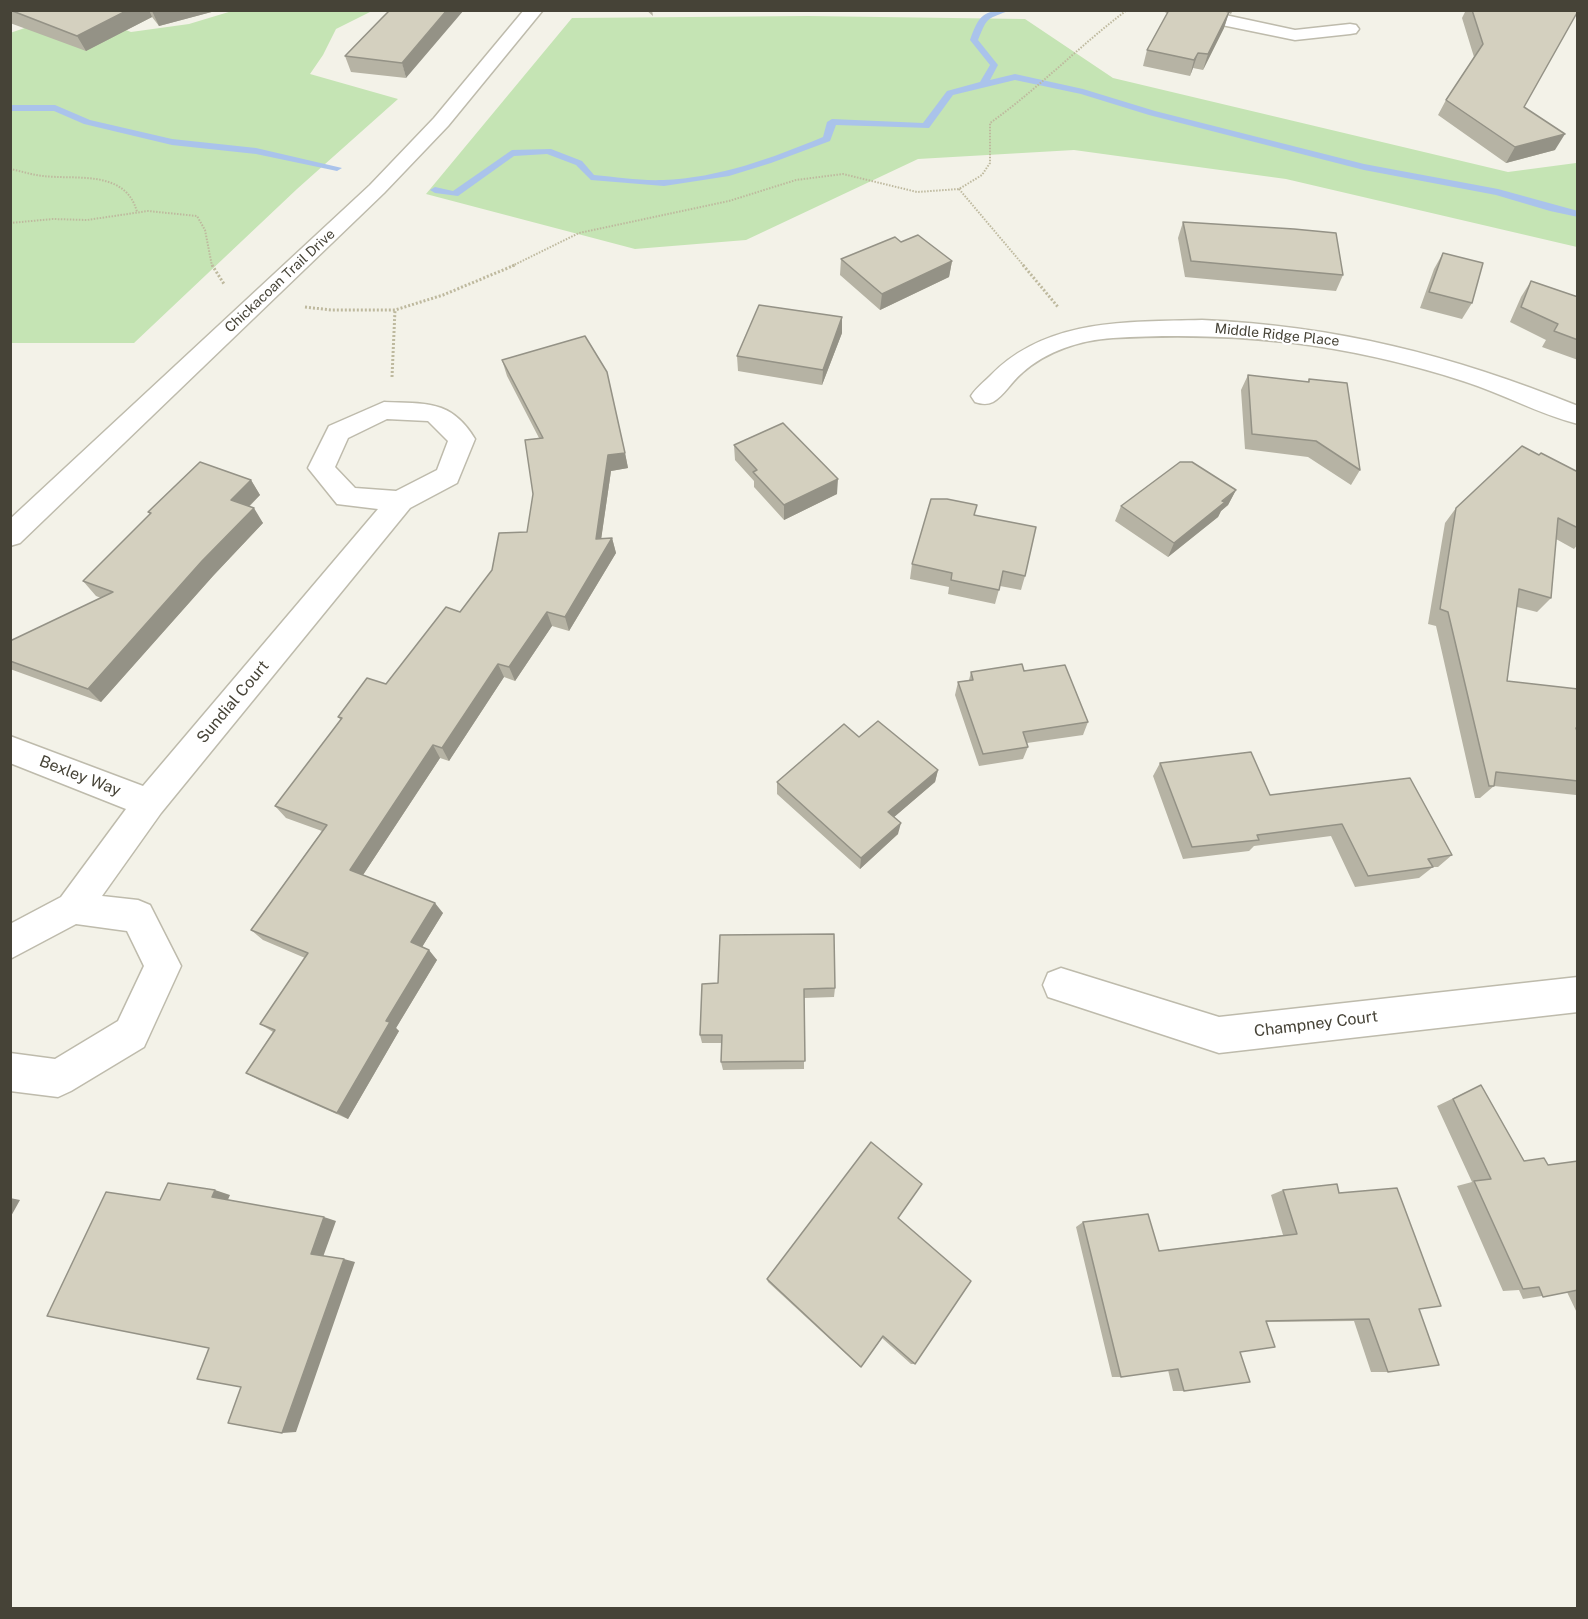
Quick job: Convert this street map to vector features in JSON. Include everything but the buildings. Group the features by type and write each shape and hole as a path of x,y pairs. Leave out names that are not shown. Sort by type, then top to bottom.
{"street":[{"name":"Chickacoan Trail Drive","path":"10,536 377,189 441,122 534,10"},
{"path":"1173,10 1295,35 1350,28"},
{"name":"Middle Ridge Place","path":"984,396 1022,360 1074,337 1174,328 1240,329 1311,336 1381,349 1452,368 1524,393 1578,416"},
{"name":"Sundial Court","path":"10,943 73,908 149,803 400,501 448,476 462,439 435,413 384,410 338,432 321,468 347,497 400,501"},
{"name":"Bexley Way","path":"10,749 149,803"},
{"path":"10,1072 58,1078 131,1034 163,966 138,916 73,908"},
{"name":"Champney Court","path":"1061,985 1219,1035 1578,994"}],"path":[{"path":"10,223 53,219 87,220 137,212 171,211 197,216 202,221 209,257 223,283 230,290 331,310 395,310 443,295 482,279 579,233 729,201 796,180 843,174 917,192 959,189 982,176 990,163 990,123 1021,101 1031,89 1049,77 1092,36 1127,10"},
{"path":"10,169 42,176 103,178 127,194 135,204 137,212"},
{"path":"959,189 1064,314 1074,337"},
{"path":"384,410 391,389 395,310"}],"green space":[{"path":"75,11 131,32 189,24 232,11 372,11 336,29 310,74 398,99 297,189 134,343 11,343 10,33"},
{"path":"808,16 1025,19 1113,78 1508,172 1576,163 1577,90 1577,247 1286,179 1074,150 918,159 746,240 635,249 426,194 572,18"}],"waterway":[{"path":"983,84 994,65 974,40 988,15 1006,10"},
{"path":"983,84 1015,77 1083,92 1152,113 1364,167 1498,192 1553,209 1578,214"},
{"path":"435,190 455,194 512,153 548,151 579,163 591,177 664,183 705,179 747,168 827,139 832,122 926,126 950,93 983,84"},
{"path":"10,108 55,108 87,122 172,142 256,151 337,168"}]}
